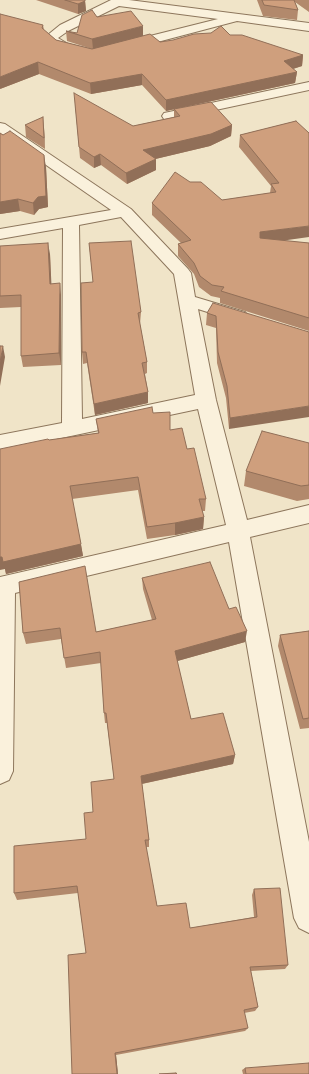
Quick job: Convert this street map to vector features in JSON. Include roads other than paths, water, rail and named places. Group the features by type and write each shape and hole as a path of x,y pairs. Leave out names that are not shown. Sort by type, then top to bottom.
{"street":[{"path":"85,53 64,47 50,38 64,28 117,1 309,27"},
{"path":"116,49 238,17"},
{"path":"168,116 309,86"},
{"path":"0,127 125,212 182,273 206,400 238,529 309,918"},
{"path":"0,234 125,212"},
{"path":"71,222 72,428"},
{"path":"186,300 258,322"},
{"path":"0,443 206,400"},
{"path":"0,771 2,587 238,529 309,514"}]}
